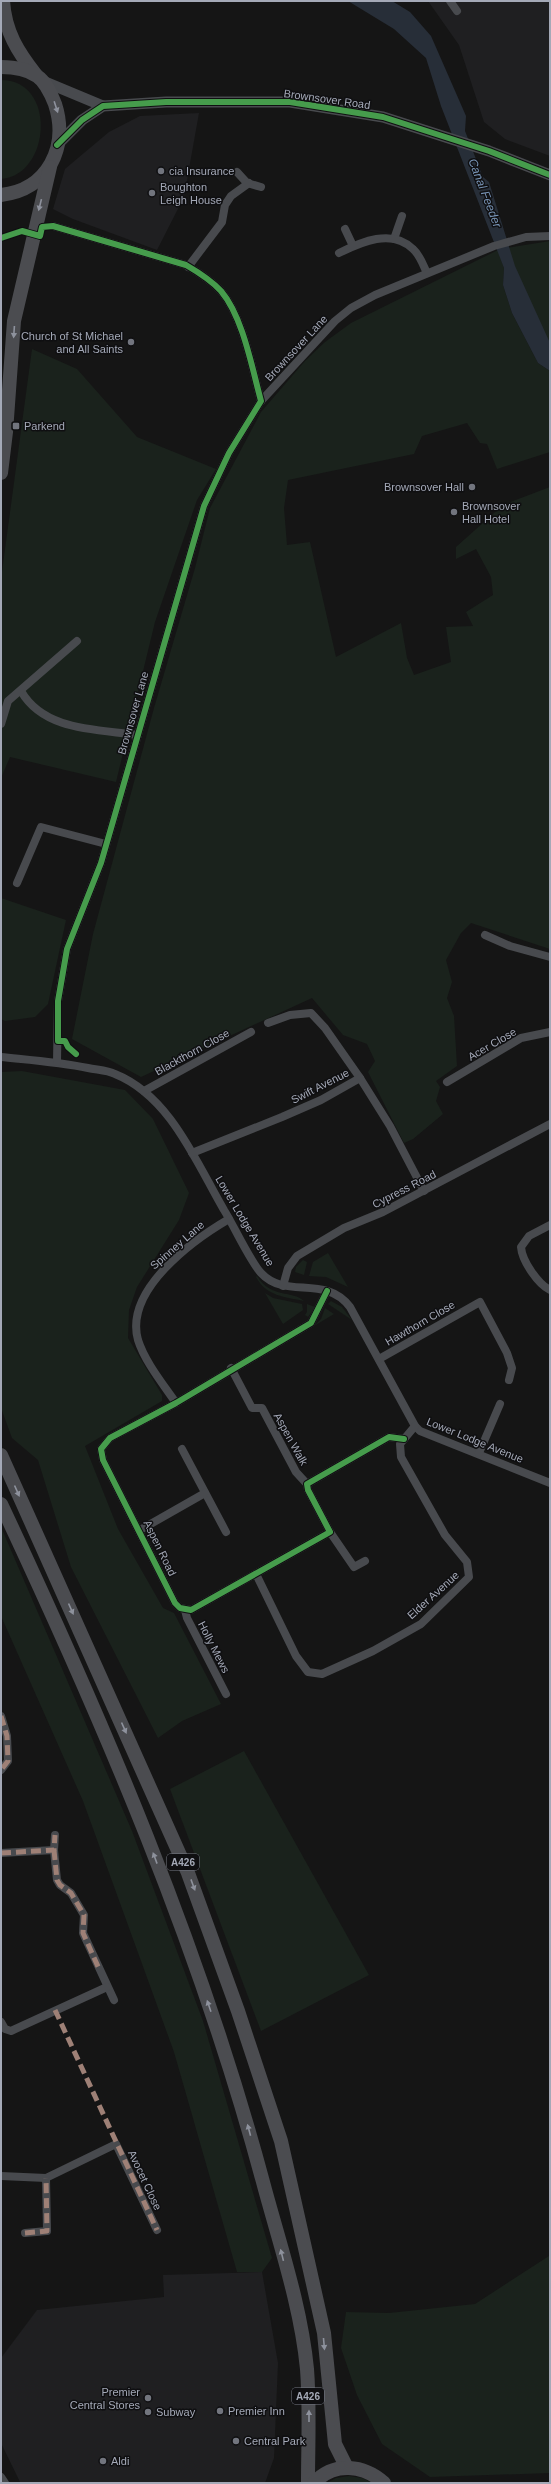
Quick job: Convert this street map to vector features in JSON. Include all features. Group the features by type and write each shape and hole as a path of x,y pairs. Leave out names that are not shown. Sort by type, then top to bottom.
{"highway":[{"path":"1,473 6,432 14,321 50,167 57,145 58,113 52,96 12,42 7,28 3,1"},
{"path":"1,67 14,68 40,78"},
{"path":"1,195 13,194 31,187 50,167"},
{"name":"A426","path":"1,1455 188,1873 238,2011 281,2141 324,2333 335,2444 347,2468"},
{"name":"A426","path":"1,1504 83,1683 129,1792 192,1956 239,2093 292,2293 307,2367 309,2414 308,2483"},
{"path":"314,2483 332,2470 347,2468 362,2469 375,2475 384,2483"}],"street":[{"path":"450,1 457,11"},
{"name":"Brownsover Road","path":"40,78 104,106 166,102 290,102 383,116 490,151 550,175"},
{"name":"Brownsover Road","path":"57,145 82,120 104,106"},
{"path":"237,172 249,183 261,188"},
{"path":"188,266 222,222 225,205 231,196 249,183"},
{"path":"394,239 402,216"},
{"path":"53,226 188,266 202,275 221,291 234,313 261,401"},
{"path":"345,229 353,246"},
{"name":"Brownsover Lane","path":"57,1062 58,1001 66,949 106,844 204,506 229,453 261,401 335,321 351,308 427,273 494,246 513,240 550,236"},
{"path":"339,253 353,246 381,238 394,239 413,248 427,273"},
{"path":"1,724 8,701 77,641"},
{"path":"21,691 28,703 45,717 60,723 138,735"},
{"path":"17,884 40,827 106,844"},
{"path":"485,935 510,946 550,957"},
{"path":"268,1023 290,1015 311,1013 325,1028 360,1078"},
{"name":"Blackthorn Close","path":"144,1091 251,1032"},
{"name":"Acer Close","path":"447,1082 521,1038 550,1032"},
{"name":"Lower Lodge Avenue","path":"1,1057 57,1062 114,1073 144,1091 168,1116 192,1153 261,1273 288,1288 310,1286 343,1298 350,1307 415,1426 420,1431 550,1482"},
{"name":"Swift Avenue","path":"192,1153 282,1118 321,1100 360,1078 390,1126 424,1191"},
{"name":"Cypress Road","path":"283,1286 288,1268 297,1256 344,1228 383,1212 550,1124"},
{"name":"Spinney Lane","path":"176,1403 145,1355 138,1340 137,1321 141,1306 153,1281 178,1256 207,1232 229,1219"},
{"path":"550,1225 529,1236 521,1247 523,1255 541,1285 550,1290"},
{"name":"Aspen Road","path":"185,1610 175,1603 140,1530 103,1460 101,1449 110,1438 176,1403 230,1368 311,1322 327,1291"},
{"name":"Hawthorn Close","path":"379,1360 480,1302 507,1353 512,1368 509,1380"},
{"name":"Aspen Walk","path":"230,1368 252,1408 262,1408 296,1472 307,1484"},
{"path":"479,1453 500,1404"},
{"path":"364,1561 354,1567 330,1532 308,1490 307,1484 389,1437 404,1439 415,1426"},
{"name":"Elder Avenue","path":"256,1574 296,1656 308,1672 322,1674 373,1651 421,1624 469,1577 470,1569 467,1562 445,1535 401,1457 400,1444 404,1439"},
{"path":"182,1449 226,1532"},
{"path":"140,1530 205,1493"},
{"path":"185,1610 198,1606 330,1532"},
{"name":"Holly Mews","path":"185,1610 187,1618 226,1694"},
{"path":"1,1716 7,1736 8,1761 1,1770"},
{"path":"55,1836 54,1850 56,1880 71,1893 84,1915 82,1933 114,2000"},
{"path":"1,1853 54,1850"},
{"path":"1,2022 5,2029 11,2031 107,1987"},
{"name":"Avocet Close","path":"1,2176 46,2178 116,2144 157,2230"},
{"path":"25,2233 47,2231 46,2178"},
{"path":"1,2477 4,2483"}],"shaded area":[{"path":"428,1 550,1 550,156 505,139 484,122 459,45"},
{"path":"1,80 19,84 32,95 39,110 41,128 38,146 30,162 18,174 1,179"},
{"path":"199,113 184,197 157,250 73,219 53,209 65,169 109,132 140,116"},
{"path":"550,241 550,356 506,248"},
{"path":"498,250 504,268 503,285 512,313 538,363 550,371 550,452 497,469 487,444 480,443 467,423 422,436 414,454 288,480 284,508 287,545 310,542 336,657 401,623 407,658 414,675 451,662 446,627 473,626 466,612 493,595 491,577 476,549 456,559 456,547 503,505 550,487 550,949 471,923 461,933 446,960 452,982 447,998 454,1016 457,1066 436,1081 440,1087 436,1101 443,1114 413,1139 404,1143 368,1072 375,1061 367,1044 343,1035 312,998 141,1077 72,1039 93,934 154,708 195,568 210,508 261,412 305,361 325,342 351,323"},
{"path":"32,349 77,369 137,437 216,469 197,500 155,622 116,782 10,757 1,778 1,579"},
{"path":"1,898 66,920 48,1004 35,1017 5,1021 1,1019"},
{"path":"22,1071 125,1090 153,1119 189,1193 179,1220 137,1287 129,1310 128,1338 162,1395 162,1401 85,1446 118,1529 163,1608 174,1613 221,1704 182,1721 158,1738 71,1567 38,1460 12,1438 1,1408 1,1072"},
{"path":"328,1253 348,1287 326,1277 309,1276 313,1262"},
{"path":"303,1260 307,1262 304,1275 295,1272 296,1267"},
{"path":"257,1276 269,1288 294,1296 304,1301 283,1297 271,1292 260,1283 256,1277"},
{"path":"265,1293 273,1298 302,1304 303,1310 283,1324"},
{"path":"331,1301 342,1307 352,1320 328,1304"},
{"path":"307,1304 315,1307 308,1317 305,1315 307,1312"},
{"path":"325,1308 334,1314 314,1326 321,1319"},
{"path":"1,1527 132,1831 203,2021 272,2258 262,2272 237,2272 174,2052 83,1801 1,1616"},
{"path":"244,1751 369,1975 261,2031 170,1789"},
{"path":"549,2256 550,2473 430,2477 382,2444 357,2395 341,2348 346,2312 389,2313 475,2304"},
{"path":"262,2272 278,2363 274,2458 265,2483 20,2482 1,2443 1,2358 37,2310 164,2297 163,2275"},
{"path":"349,2476 362,2478 372,2483 327,2483 336,2478"}],"water":[{"name":"Canal Feeder","path":"348,1 392,1 410,12 431,36 466,116 465,131 483,177 489,182 515,266 550,343 550,371 538,363 512,313 503,285 504,268 441,106 426,58 394,29"}],"marked path":[{"path":"1,1716 7,1736 8,1761 1,1770"},
{"path":"1,1853 54,1850 55,1835"},
{"path":"54,1850 57,1880 60,1885 71,1893 84,1915 83,1933 100,1971"},
{"path":"55,2010 157,2230"},
{"path":"25,2233 47,2231 46,2178"}],"cycle path":[{"path":"57,145 82,120 103,106 166,102 290,102 383,117 489,151 550,175"},
{"path":"1,238 22,231 40,236 42,227 53,226 186,265 195,270 217,287 229,302 246,343 261,401 229,453 204,506 101,863 67,949 58,1001 58,1041 65,1041 68,1047 76,1054"},
{"path":"327,1291 311,1323 176,1403 110,1438 101,1449 103,1460 175,1603 180,1608 191,1610 330,1532 308,1490 307,1484 389,1437 404,1439"}],"place":[{"name":"cia Insurance","path":"161,171"},
{"name":"Boughton Leigh House","path":"152,193"},
{"name":"Church of St Michael and All Saints","path":"131,342"},
{"name":"Parkend","path":"16,426"},
{"name":"Brownsover Hall","path":"472,487"},
{"name":"Brownsover Hall Hotel","path":"454,512"},
{"name":"Premier Central Stores","path":"148,2398"},
{"name":"Premier Inn","path":"220,2411"},
{"name":"Subway","path":"148,2412"},
{"name":"Central Park","path":"236,2441"},
{"name":"Aldi","path":"103,2461"}]}
